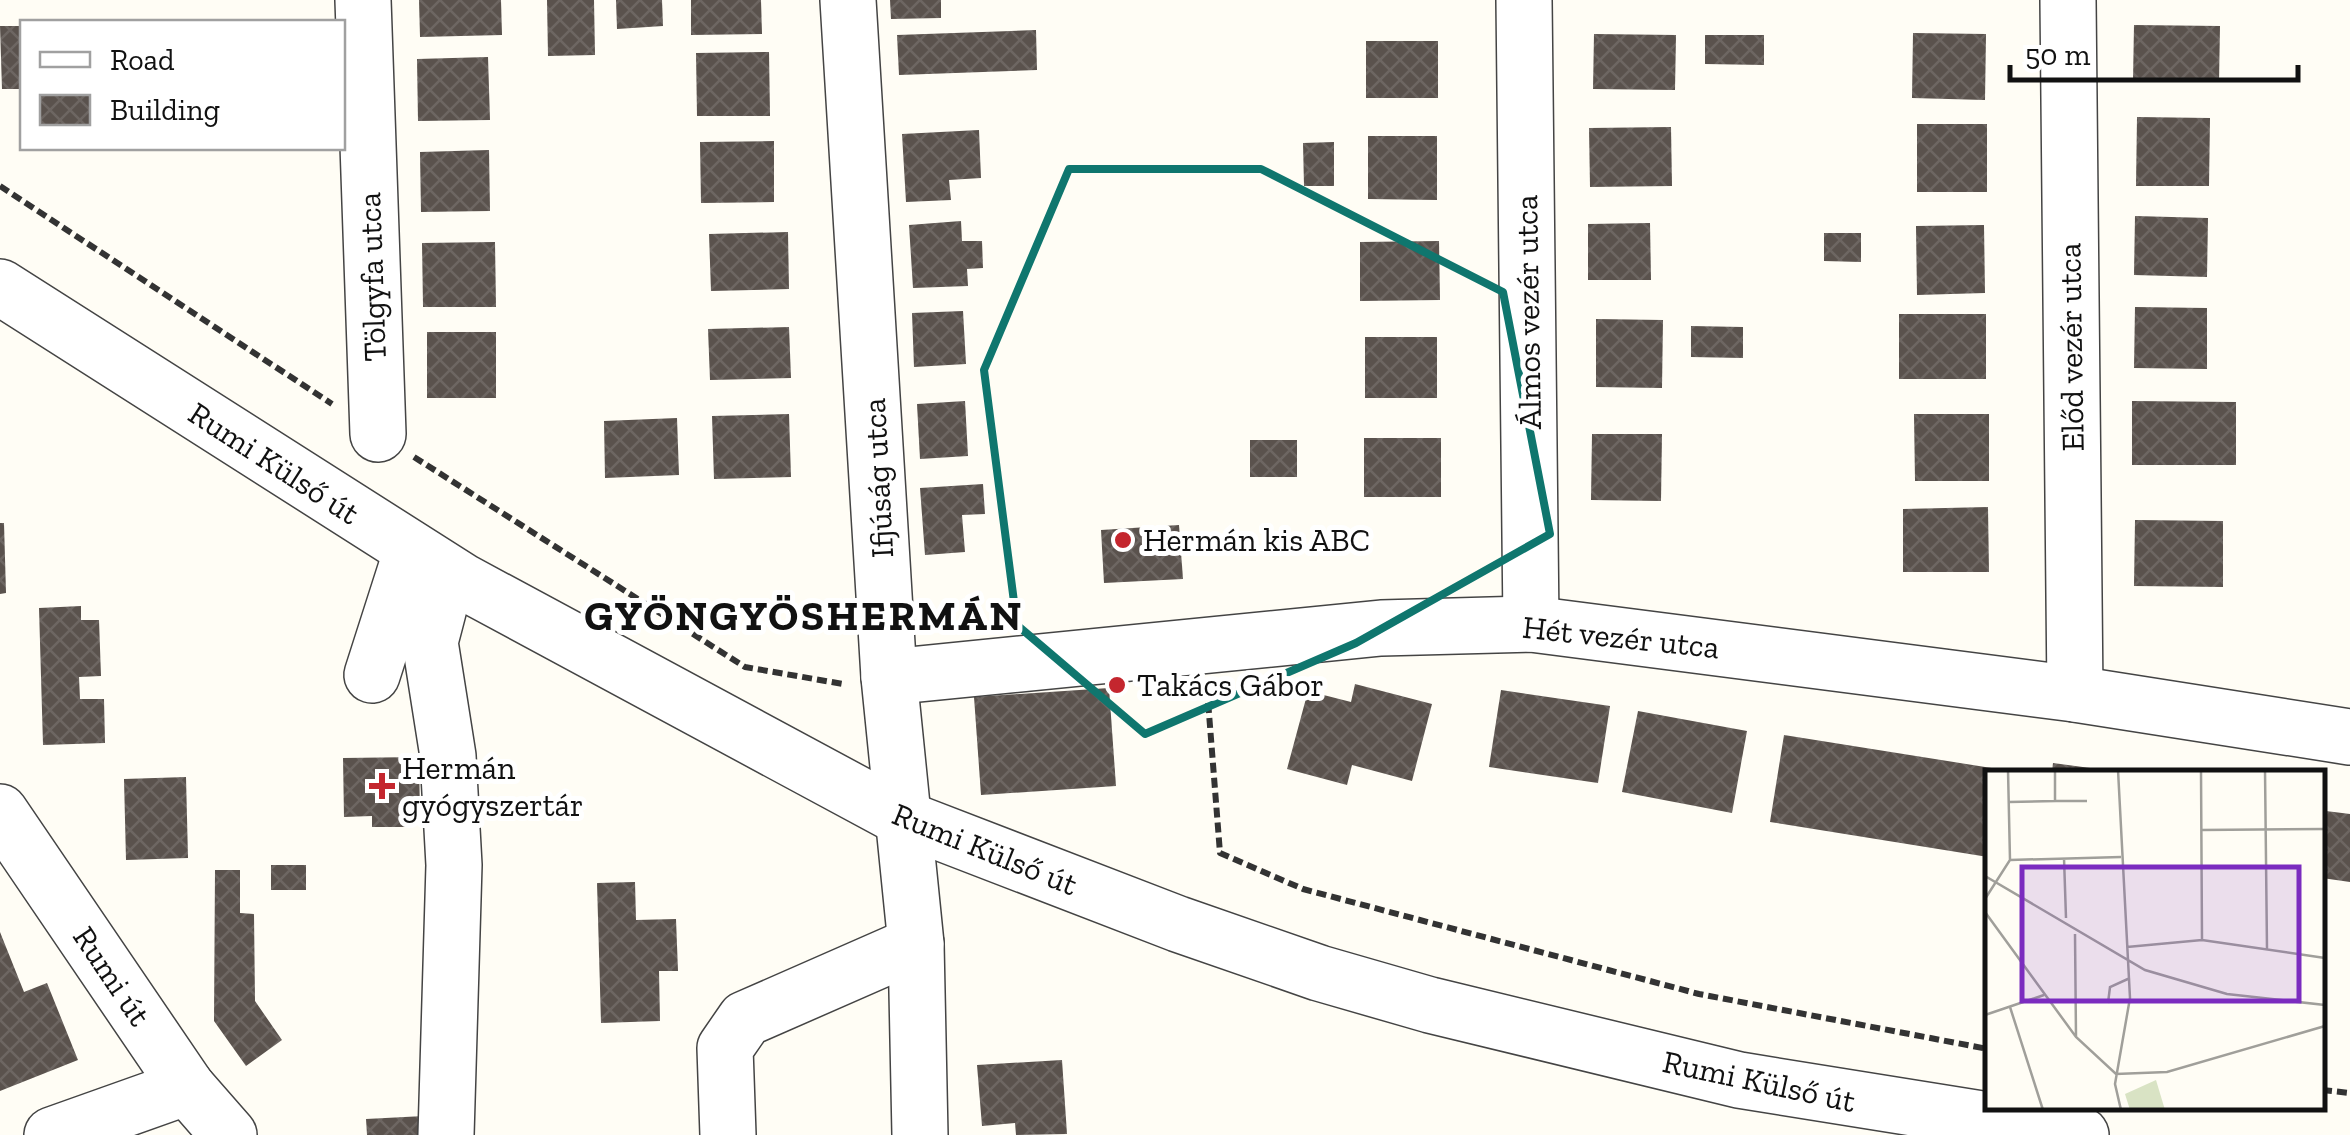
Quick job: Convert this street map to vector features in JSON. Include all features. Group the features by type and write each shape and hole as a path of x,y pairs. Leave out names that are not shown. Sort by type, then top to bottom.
{"street":[{"name":"Tölgyfa utca","path":"363,0 378,434"},
{"name":"Ifjúság utca","path":"848,0 889,677 900,817 916,944 920,1135"},
{"name":"Álmos vezér utca","path":"1524,0 1531,624"},
{"name":"Előd vezér utca","path":"2068,0 2075,694"},
{"name":"Rumi Külső út","path":"0,286 430,562 900,817 1196,930 1430,1004 1739,1080 2080,1135"},
{"path":"372,675 430,562"},
{"path":"430,562 430,642 448,756 454,865 446,1135"},
{"name":"Hét vezér utca","path":"889,677 1381,628 1531,624 2075,694 2350,737"},
{"name":"Rumi út","path":"0,812 187,1086 229,1135"},
{"path":"728,1135 725,1048 745,1018 916,944"},
{"path":"52,1135 187,1086"}],"path":[{"path":"0,186 378,434 745,666 834,686 889,677"},
{"path":"1200,645 1209,700 1220,852 1303,889 1699,994 1985,1047"},
{"path":"2325,1090 2350,1092"}],"highlighted area":[{"path":"1069,169 1261,169 1503,292 1550,534 1356,643 1145,734 1017,625 984,370"}],"building":[{"path":"419,0 501,0 502,35 420,37"},
{"path":"547,0 594,0 595,55 548,56"},
{"path":"616,0 662,0 663,26 617,29"},
{"path":"691,0 761,0 762,34 691,35"},
{"path":"890,0 941,0 941,18 891,19"},
{"path":"2134,25 2220,26 2219,82 2133,81"},
{"path":"0,26 20,26 20,89 2,89"},
{"path":"1036,30 1037,70 899,75 897,35"},
{"path":"1913,33 1986,34 1985,100 1912,98"},
{"path":"1594,34 1676,35 1675,90 1593,89"},
{"path":"1705,35 1764,35 1764,65 1705,64"},
{"path":"1366,41 1438,41 1438,98 1366,98"},
{"path":"769,52 770,116 697,116 696,53"},
{"path":"488,57 490,120 418,121 417,59"},
{"path":"2137,117 2210,118 2209,186 2136,186"},
{"path":"1917,124 1987,124 1987,192 1917,192"},
{"path":"1671,127 1672,186 1590,187 1589,128"},
{"path":"979,130 981,178 949,180 951,200 906,202 902,134"},
{"path":"1368,136 1437,136 1437,200 1368,199"},
{"path":"774,141 774,202 701,203 700,142"},
{"path":"1334,142 1334,186 1304,186 1303,143"},
{"path":"489,150 490,211 421,212 420,152"},
{"path":"2135,216 2208,218 2207,277 2134,275"},
{"path":"961,221 962,241 982,241 983,268 967,269 968,286 913,288 909,225"},
{"path":"1650,223 1651,280 1588,280 1588,224"},
{"path":"1984,225 1985,293 1917,295 1916,226"},
{"path":"788,232 789,289 711,291 709,234"},
{"path":"1824,233 1861,233 1861,262 1824,261"},
{"path":"1439,241 1440,300 1360,301 1360,242"},
{"path":"495,242 496,307 423,307 422,243"},
{"path":"2135,307 2207,308 2207,369 2134,368"},
{"path":"963,311 966,364 914,367 912,313"},
{"path":"1899,314 1986,314 1986,379 1899,379"},
{"path":"1596,319 1663,320 1662,388 1596,387"},
{"path":"1691,326 1743,327 1743,358 1691,357"},
{"path":"789,327 791,378 710,380 708,329"},
{"path":"427,332 496,332 496,398 427,398"},
{"path":"1365,337 1437,337 1437,398 1365,398"},
{"path":"965,401 968,456 920,459 917,404"},
{"path":"2132,401 2236,402 2236,465 2132,465"},
{"path":"789,414 791,477 714,479 712,416"},
{"path":"1914,414 1989,414 1989,481 1915,481"},
{"path":"677,418 679,475 605,478 604,421"},
{"path":"1592,434 1662,434 1661,501 1591,500"},
{"path":"1364,438 1441,438 1441,497 1364,497"},
{"path":"1250,440 1297,440 1297,477 1250,477"},
{"path":"983,484 985,514 962,515 965,552 925,555 920,488"},
{"path":"1988,507 1989,572 1903,572 1903,509"},
{"path":"2135,520 2223,521 2223,587 2134,586"},
{"path":"0,523 4,523 6,593 0,594"},
{"path":"1179,525 1183,579 1104,583 1101,530"},
{"path":"81,606 81,620 99,620 101,676 79,677 80,699 104,699 105,743 43,745 39,608"},
{"path":"1355,684 1432,704 1412,781 1352,765 1347,785 1287,769 1308,691 1351,702"},
{"path":"1109,688 1116,786 981,795 974,697"},
{"path":"1501,690 1610,706 1598,783 1489,767"},
{"path":"1638,711 1747,731 1732,813 1622,792"},
{"path":"1784,735 2004,770 1985,770 1985,857 1770,822"},
{"name":"Hermán gyógyszertár","path":"419,757 420,815 405,815 405,827 372,827 372,816 344,817 343,758"},
{"path":"2053,763 2105,770 2052,770"},
{"path":"186,777 188,858 126,860 124,779"},
{"path":"2326,811 2350,814 2350,882 2325,878"},
{"path":"271,865 306,865 306,890 271,890"},
{"path":"215,870 240,870 240,913 254,914 255,1001 282,1040 246,1066 214,1021"},
{"path":"635,882 636,920 676,919 678,971 659,971 660,1021 601,1023 597,883"},
{"path":"0,932 24,992 47,983 78,1060 0,1091"},
{"path":"1062,1060 1067,1134 1016,1135 1015,1123 982,1126 977,1065"},
{"path":"424,1116 425,1135 367,1135 366,1119"}],"place":[{"name":"Hermán kis ABC","path":"1123,540"},
{"name":"Takács Gábor","path":"1117,685"},
{"name":"Hermán gyógyszertár","path":"382,786"}],"district":[{"name":"GYÖNGYÖSHERMÁN","path":"804,615"}]}
